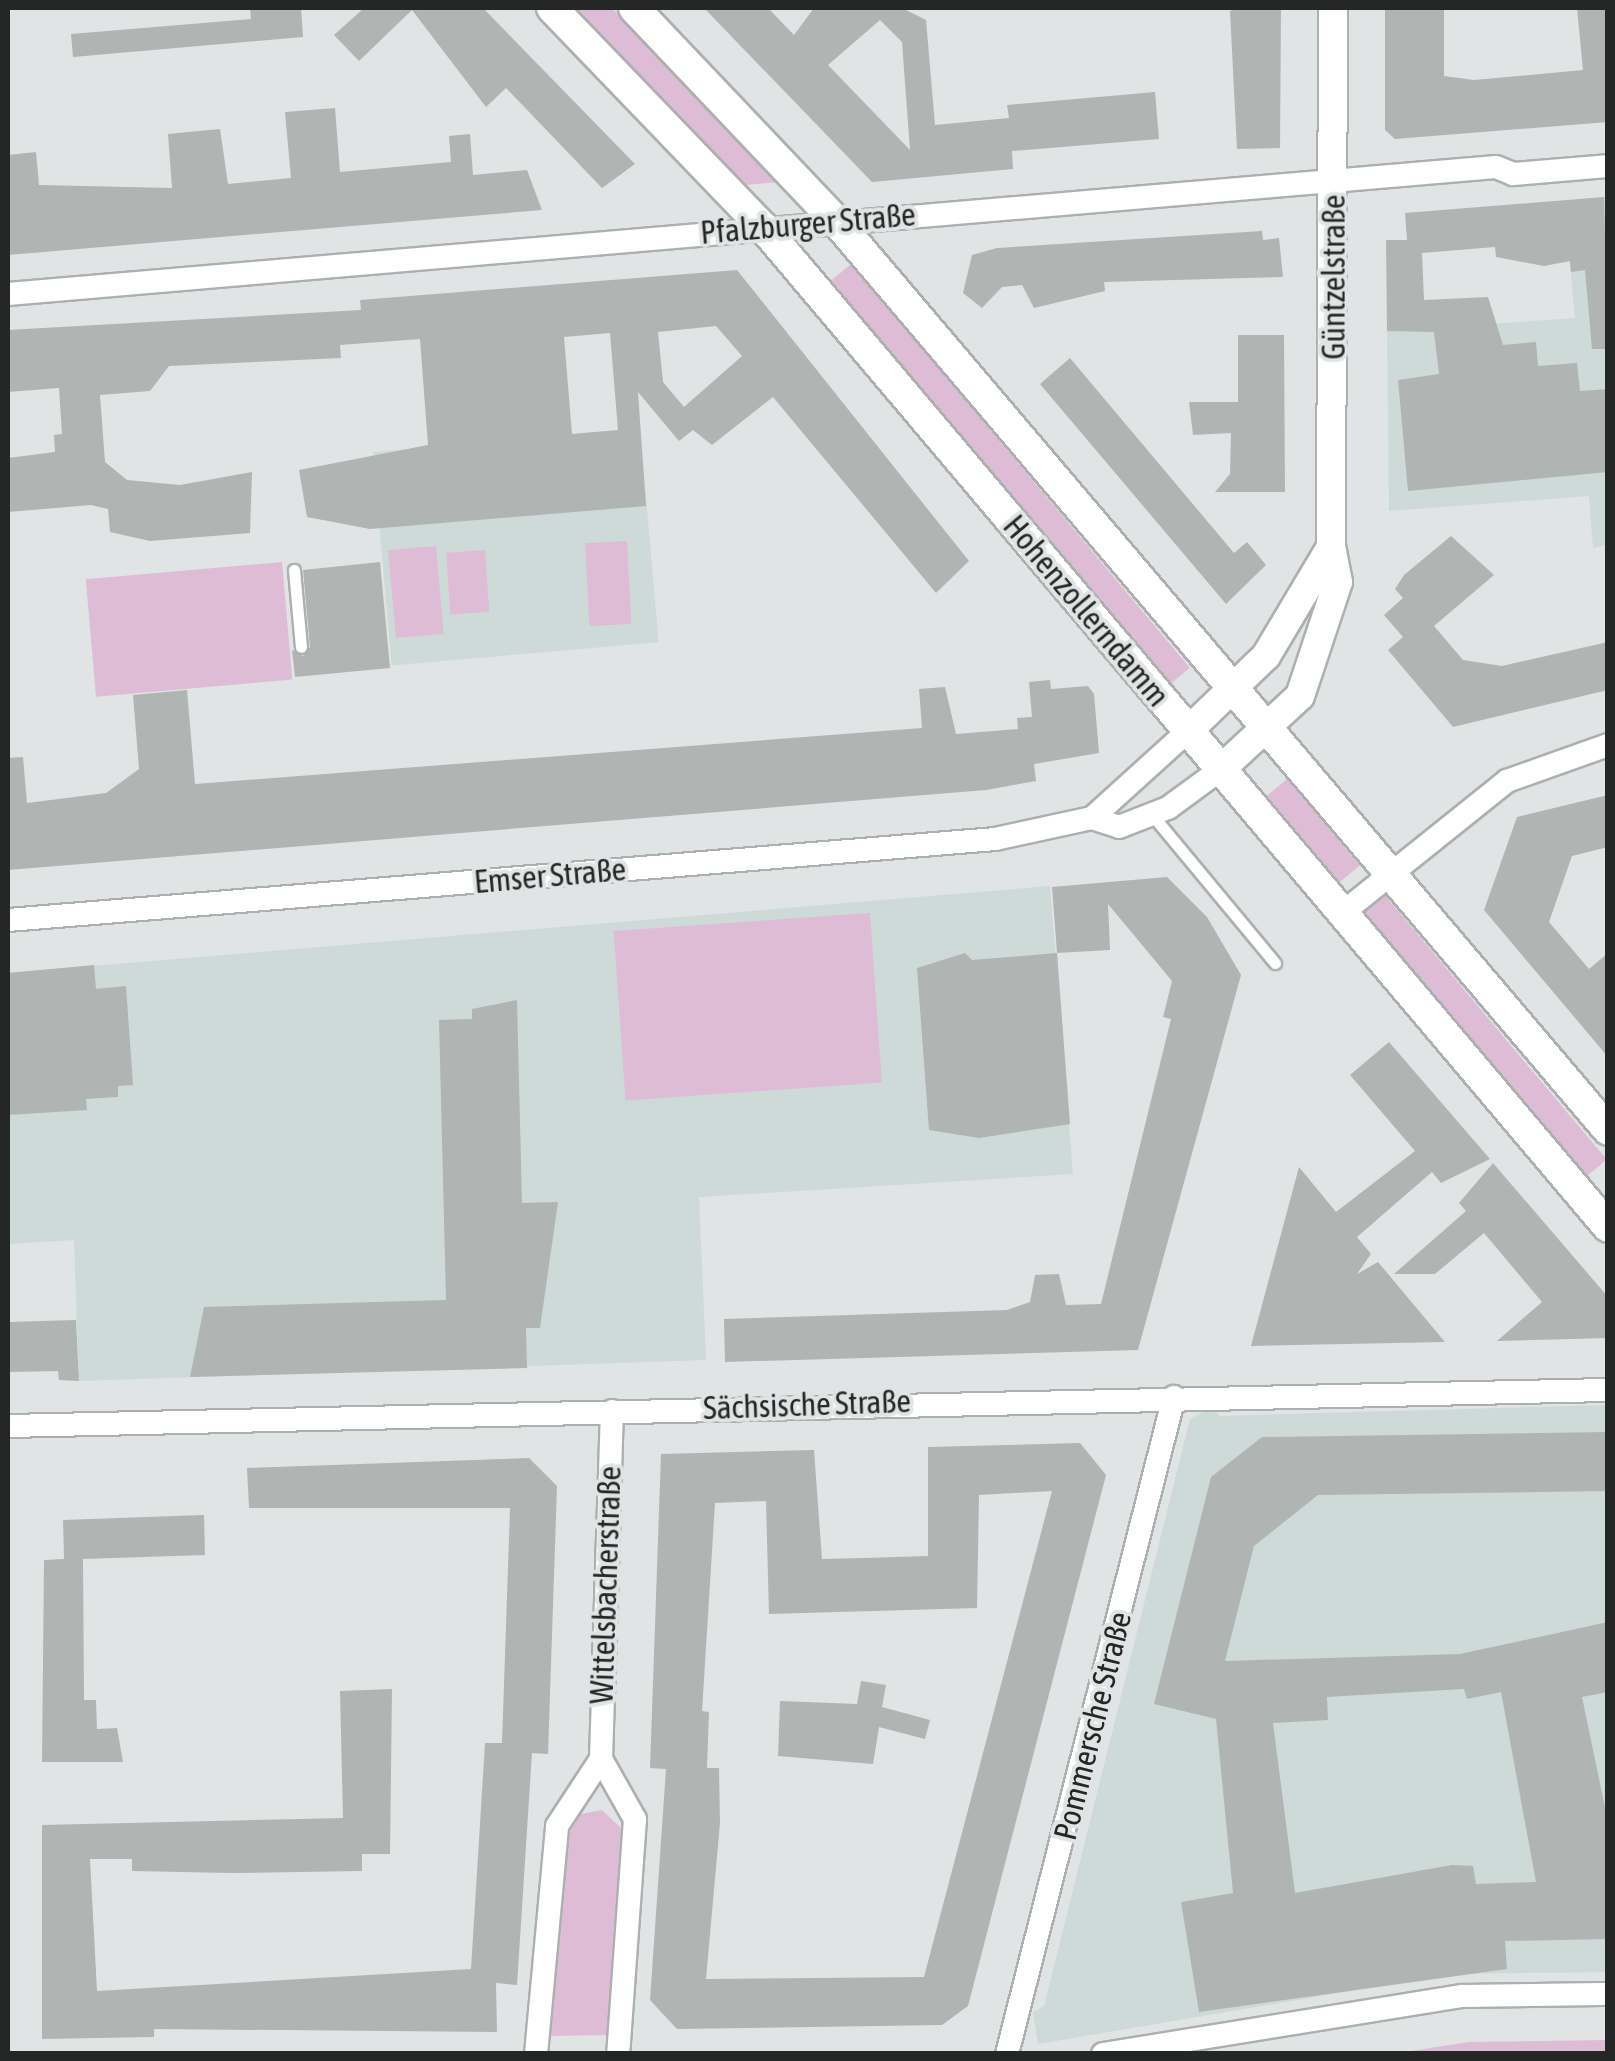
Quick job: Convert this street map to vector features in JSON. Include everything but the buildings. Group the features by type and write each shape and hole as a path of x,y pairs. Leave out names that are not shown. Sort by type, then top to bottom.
{"main road":[{"name":"Hohenzollerndamm","path":"552,8 763,227 1341,914 1602,1208"},
{"name":"Hohenzollerndamm","path":"634,8 837,222 1608,1130"}],"street":[{"name":"Güntzelstraße","path":"1220,770 1269,729 1300,696 1321,646 1338,582 1330,547 1333,8"},
{"name":"Pfalzburger Straße","path":"8,294 763,227 1334,182 1608,166"},
{"name":"Güntzelstraße","path":"1188,732 1276,643 1330,547"},
{"name":"Emser Straße","path":"8,920 995,839 1092,818 1188,732"},
{"path":"1341,914 1507,781 1608,745"},
{"name":"Emser Straße","path":"1092,818 1119,827 1153,816 1220,770"},
{"name":"Sächsische Straße","path":"8,1426 1608,1390"},
{"name":"Pommersche Straße","path":"1007,2054 1174,1397"},
{"name":"Wittelsbacherstraße","path":"600,1759 612,1411"},
{"path":"536,2054 557,1826 600,1759 634,1819 618,2054"},
{"path":"1103,2054 1462,1996 1608,1994"}],"lane":[{"path":"294,570 301,647"},
{"path":"1153,816 1276,963"}],"shaded area":[{"path":"576,8 612,8 779,182 746,185"},
{"path":"1607,197 1607,545 1593,548 1589,496 1389,511 1387,331 1575,318 1564,201"},
{"path":"851,264 1190,668 1167,687 828,283"},
{"path":"640,429 659,642 392,666 373,452"},
{"path":"627,541 631,624 589,626 585,543"},
{"path":"436,546 444,634 396,638 388,550"},
{"path":"485,550 489,612 450,615 446,553"},
{"path":"282,562 292,680 96,697 86,579"},
{"path":"1287,779 1360,866 1340,882 1267,796"},
{"path":"1050,886 1073,1174 699,1197 706,1360 79,1381 74,1240 8,1244 8,973"},
{"path":"1383,893 1607,1160 1587,1176 1363,910"},
{"path":"870,913 882,1083 625,1101 614,931"},
{"path":"1607,1405 1607,1972 1451,1974 1038,2044 1033,2012 1044,2006 1190,1419 1211,1408 1220,1416"},
{"path":"602,1810 624,1831 607,2035 550,2036 569,1834 581,1814"},
{"path":"1607,2040 1607,2053 1398,2053 1469,2042"}]}
